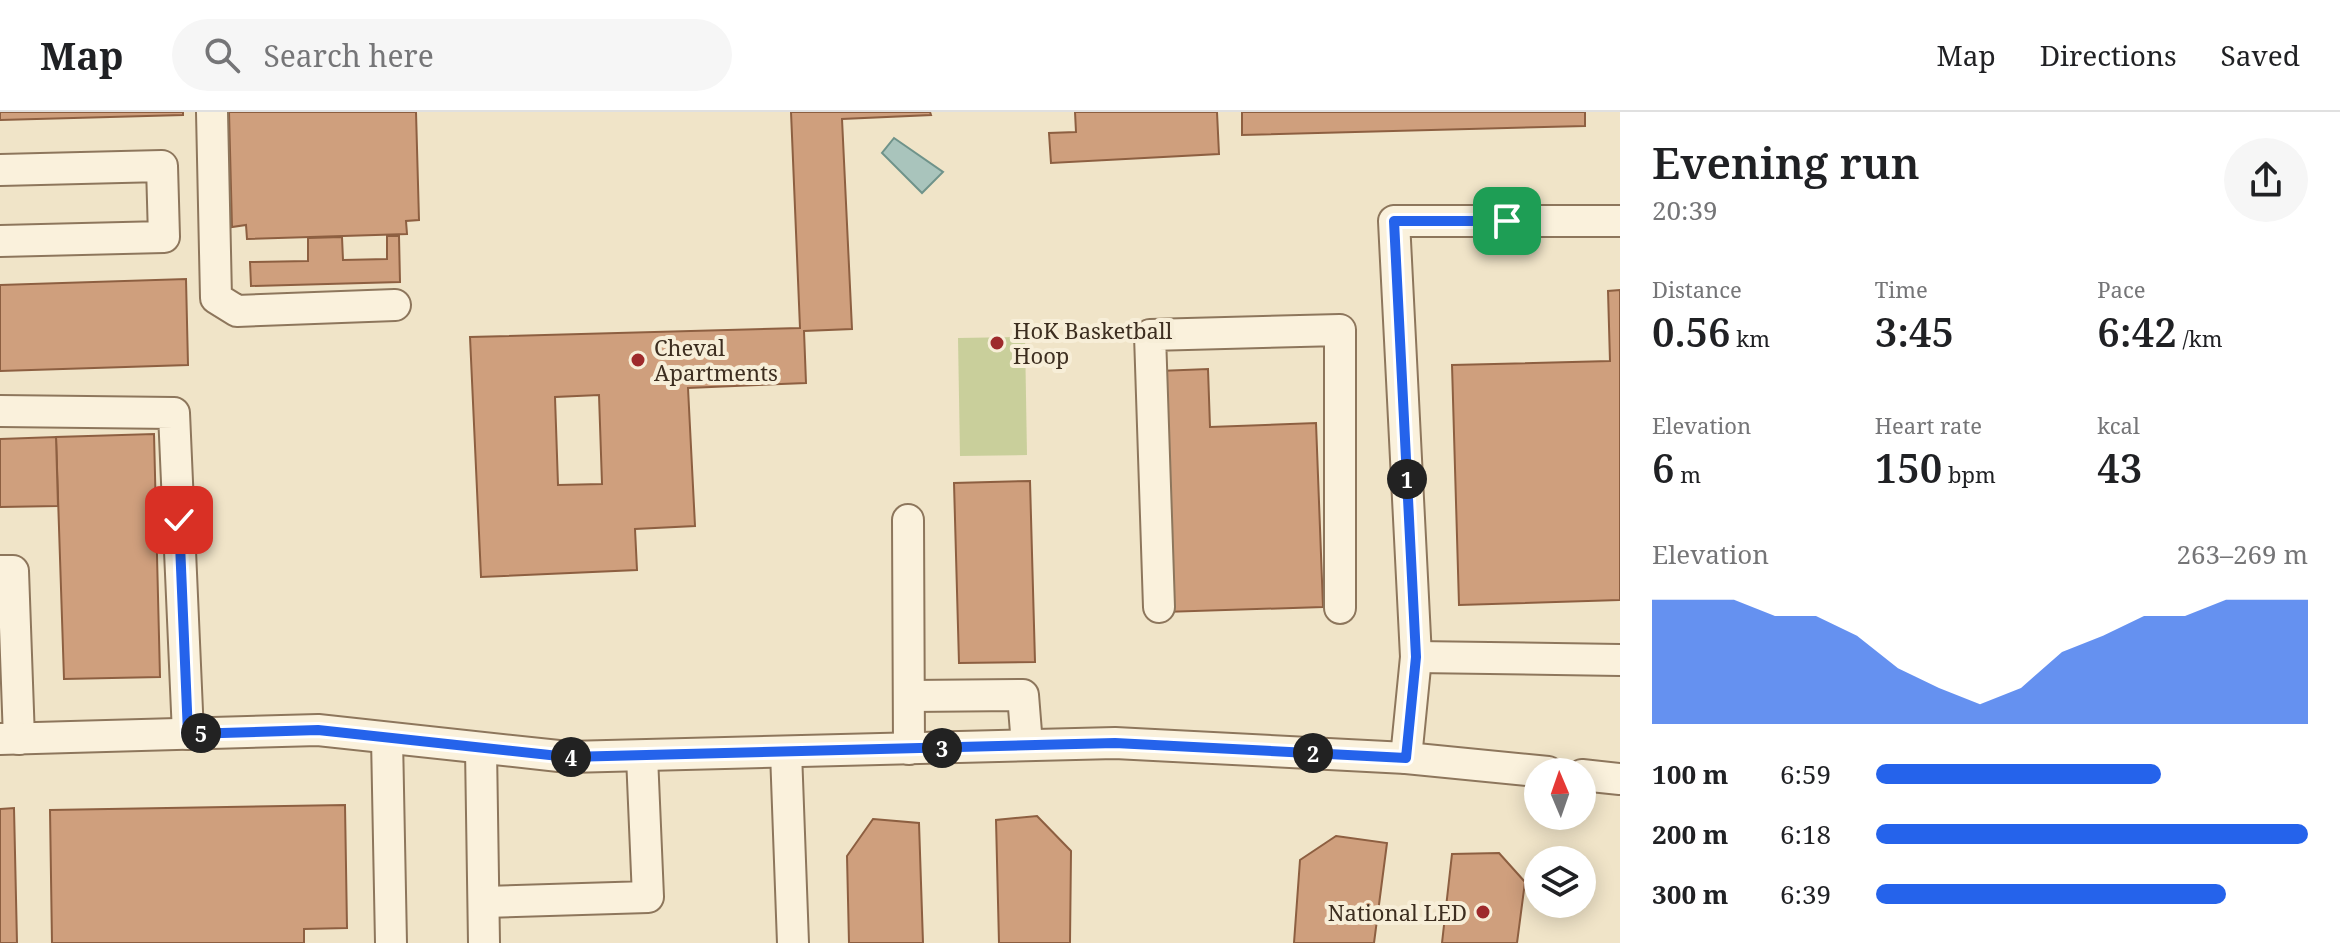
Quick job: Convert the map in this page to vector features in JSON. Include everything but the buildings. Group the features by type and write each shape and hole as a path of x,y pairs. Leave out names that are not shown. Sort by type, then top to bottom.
{"street":[{"path":"212,112 216,298 237,311 395,305"},
{"path":"0,170 162,166 164,237 0,241"},
{"path":"1406,758 1416,657 1394,221 1620,221"},
{"path":"1159,607 1150,335 1340,330 1340,608"},
{"path":"0,411 174,413 188,734"},
{"path":"908,520 909,749"},
{"path":"0,571 13,571 8,641 10,739 318,730 568,757 1115,743 1406,758 1524,770"},
{"path":"1416,657 1620,660"},
{"path":"911,696 1023,695 1027,745"},
{"path":"387,738 391,943"},
{"path":"481,749 484,943"},
{"path":"786,752 793,943"},
{"path":"484,902 648,897 642,756"},
{"path":"1596,776 1620,779"}],"green space":[{"path":"1025,337 1027,455 960,456 958,338"}],"water":[{"path":"894,138 943,172 922,193 882,153"}],"place":[{"name":"HoK Basketball Hoop","path":"997,343"},
{"name":"Cheval Apartments","path":"638,360"},
{"name":"National LED","path":"1483,912"}],"route":[{"path":"179,520 188,734 318,730 568,757 1115,743 1406,758 1416,657 1394,221 1507,221"}]}
